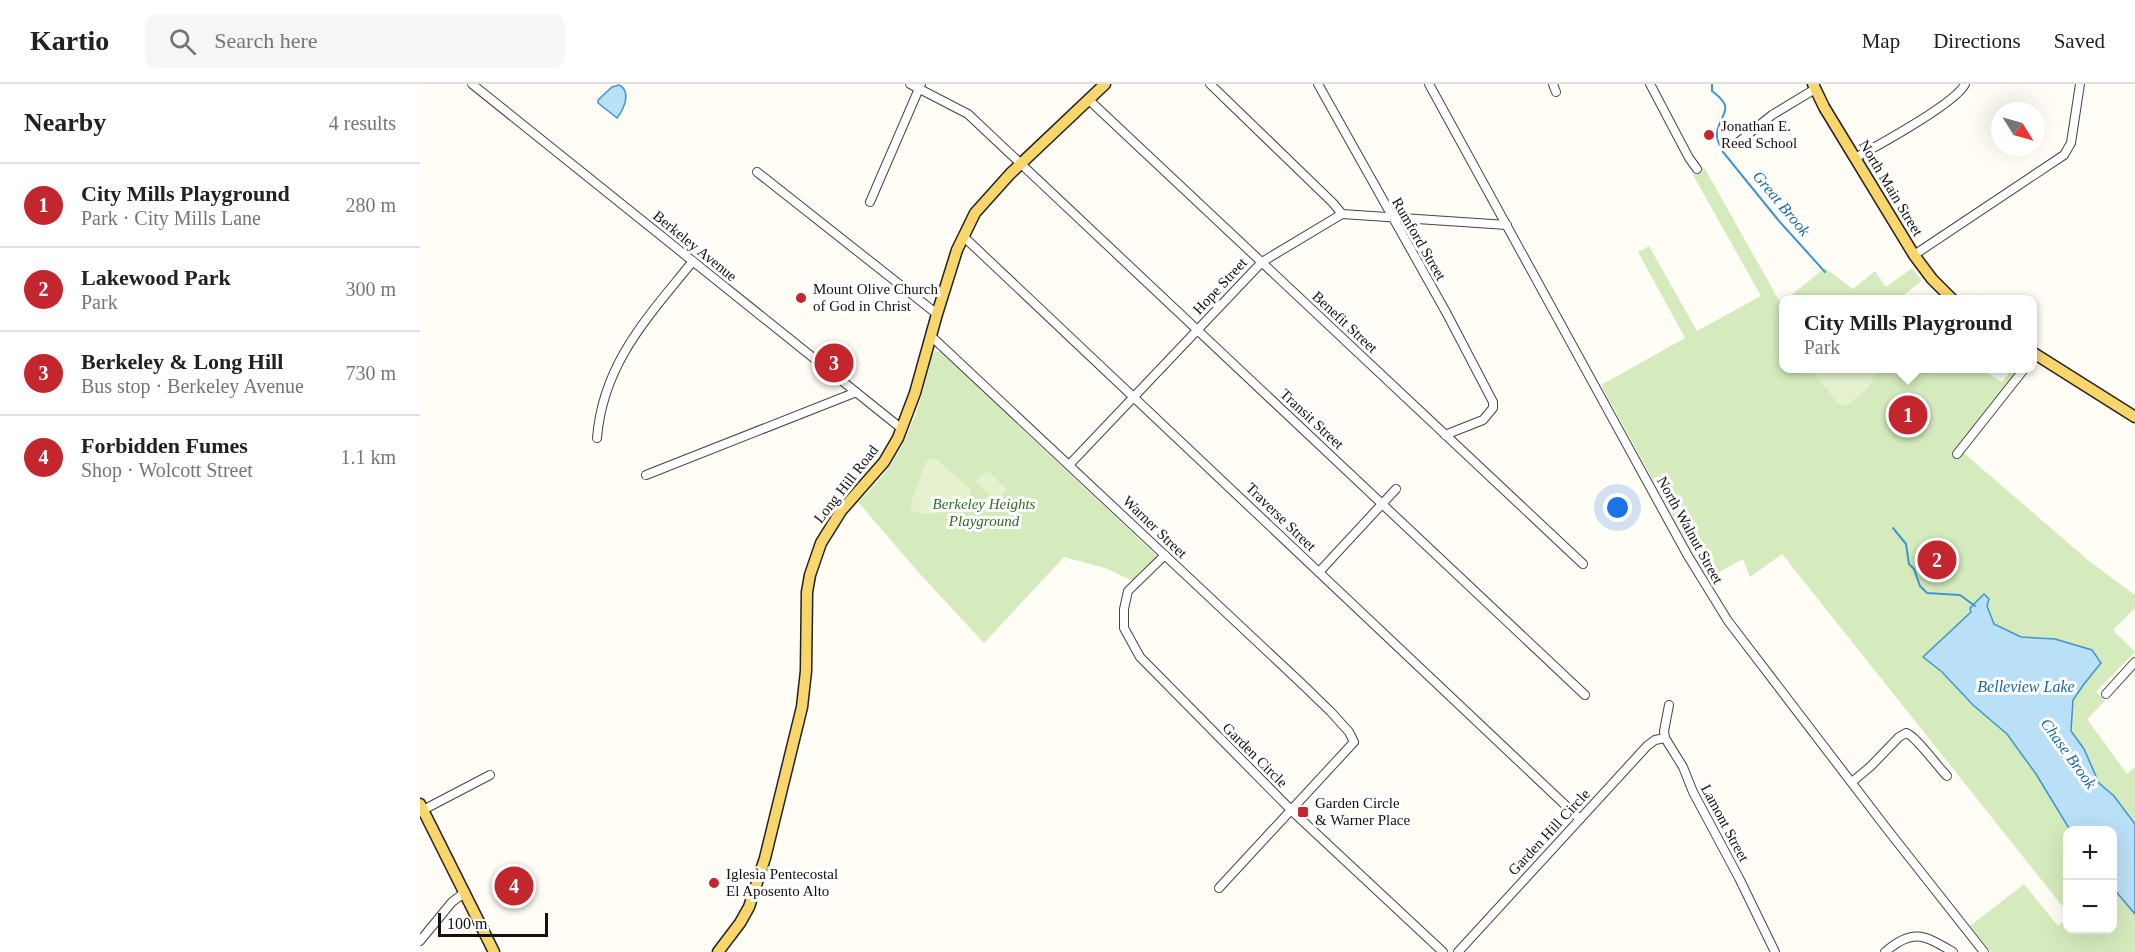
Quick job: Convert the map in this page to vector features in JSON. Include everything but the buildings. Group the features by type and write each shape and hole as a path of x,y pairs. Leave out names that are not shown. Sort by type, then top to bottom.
{"main road":[{"name":"Long Hill Road","path":"718,952 740,923 756,891 794,741 805,679 807,592 825,535 841,511 884,462 902,429 963,236 982,204 1021,163 1105,84"},
{"name":"North Main Street","path":"1814,86 1914,255 1932,279 1948,295"},
{"path":"2037,356 2135,417"},
{"path":"421,807 494,952"}],"street":[{"name":"Berkeley Avenue","path":"472,84 854,393 902,429"},
{"name":"Transit Street","path":"910,84 921,86 968,114 1585,694"},
{"path":"1210,84 1342,214 1507,225"},
{"name":"Rumford Street","path":"1318,84 1493,402 1493,408 1483,420 1445,435"},
{"name":"North Walnut Street","path":"1430,84 1705,585 1728,621 1984,952"},
{"path":"1650,84 1697,169"},
{"path":"1855,158 1923,118 1957,94 1965,84"},
{"path":"1914,255 2064,155 2070,146 2080,84"},
{"path":"870,202 921,86"},
{"path":"1735,145 1772,115 1814,86"},
{"name":"Benefit Street","path":"1089,99 1583,564"},
{"path":"757,172 937,314"},
{"name":"Hope Street","path":"1070,464 1262,262 1342,214"},
{"name":"Traverse Street","path":"963,236 1580,819"},
{"path":"597,438 605,396 621,357 634,334 693,261"},
{"name":"Warner Street","path":"931,336 1070,464 1331,712 1349,732 1354,742 1292,811"},
{"path":"1957,454 2022,373"},
{"path":"646,475 854,393"},
{"path":"1319,572 1396,489"},
{"name":"Garden Circle","path":"1165,555 1128,591 1124,609 1124,628 1144,662 1292,811 1443,952"},
{"path":"2106,693 2135,662"},
{"path":"1665,738 1669,705"},
{"path":"1852,782 1899,737 1908,733 1914,736 1947,776"},
{"name":"Garden Hill Circle","path":"1458,952 1647,746 1654,740 1665,738"},
{"name":"Lamont Street","path":"1665,738 1683,767 1693,792 1775,952"},
{"path":"421,807 490,775"},
{"path":"1220,888 1292,811"},
{"path":"420,941 452,902 464,893"},
{"path":"1885,952 1901,939 1917,936 1931,940 1953,952"}],"green space":[{"path":"1704,167 1779,300 1779,373 1987,373 2002,382 2009,373 2016,373 1958,448 2089,561 2135,595 2135,608 2113,630 2135,652 2096,692 2105,701 2087,719 2127,774 2135,767 2135,952 1991,952 1970,926 2024,884 2058,926 2063,922 2063,934 2117,934 2117,826 2063,826 2063,907 1782,554 1750,577 1743,559 1707,579 1601,385 1685,338 1638,252 1649,246 1697,331 1761,296 1693,175"},
{"path":"1825,268 1853,289 1875,271 1886,287 1912,268 1922,281 1903,295 1791,295"},
{"name":"Berkeley Heights Playground","path":"935,351 941,352 1160,559 1137,583 1105,568 1064,557 984,643 919,573 858,502 873,487 895,458 915,415"},
{"path":"1813,373 1876,373 1868,388 1846,406 1838,403"},
{"path":"931,458 936,459 970,489 970,497 958,508 938,513 911,510 911,503 926,462"},
{"path":"987,470 1007,490 996,501 976,482"}],"water":[{"path":"619,85 625,91 626,96 617,118 598,103 598,100 612,87"},
{"name":"Belleview Lake","path":"1984,594 1989,599 1987,606 1994,624 2021,637 2055,639 2092,650 2101,663 2073,700 2071,731 2084,749 2099,783 2114,796 2135,824 2135,914 2117,893 2117,826 2068,826 2036,774 2007,734 1923,657 1971,612 1970,608"}],"waterway":[{"name":"Great Brook","path":"1712,84 1712,91 1720,97 1725,107 1717,136 1723,152 1779,221 1825,272"},
{"name":"Chase Brook","path":"1893,528 1906,544 1909,564 1914,569 1920,586 1927,593 1960,595 1975,606"}],"place":[{"name":"Jonathan E. Reed School","path":"1709,135"},
{"name":"Mount Olive Church of God in Christ","path":"801,298"},
{"name":"Berkeley & Long Hill","path":"834,363"},
{"name":"City Mills Playground","path":"1908,415"},
{"name":"Lakewood Park","path":"1937,560"},
{"name":"Garden Circle & Warner Place","path":"1303,812"},
{"name":"Iglesia Pentecostal El Aposento Alto","path":"714,883"},
{"name":"Forbidden Fumes","path":"514,886"}]}
